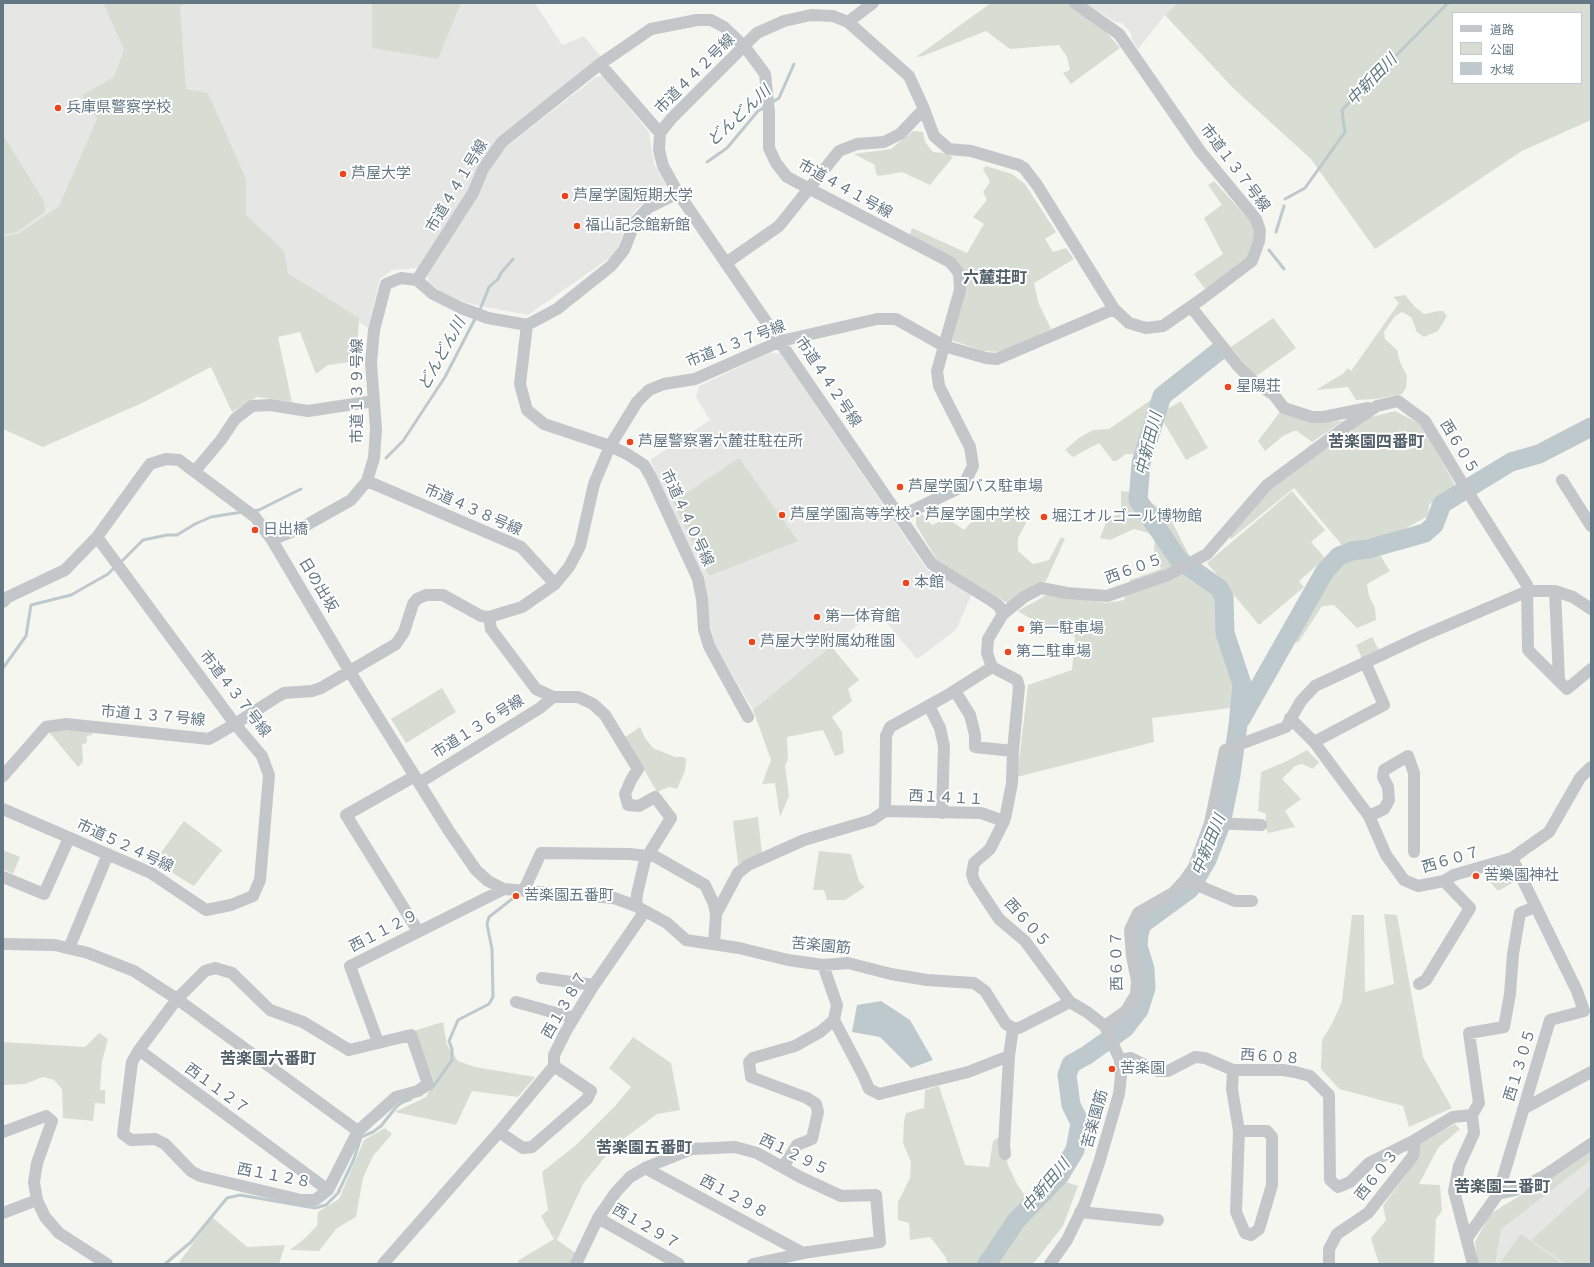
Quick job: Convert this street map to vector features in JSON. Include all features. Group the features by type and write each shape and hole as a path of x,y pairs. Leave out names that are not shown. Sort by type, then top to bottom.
{"street":[{"path":"848,22 873,3"},
{"name":"市道１３７号線","path":"3,776 46,728 66,724 209,739 284,693 312,691 321,688 396,644 404,632 413,604 417,599 426,595 443,595 481,616 489,618 522,607 555,584 569,567 580,546 594,484 610,446 637,402 649,390 664,384 696,379 780,341 877,319 896,319 944,346 986,358 996,359 1114,310 1129,323 1146,328 1163,326 1191,307 1252,261 1259,241 1260,231 1256,219 1200,151 1120,34 1075,3"},
{"name":"市道４４２号線","path":"1003,614 999,606 992,601 932,564 678,193 663,166 659,150 660,133 671,119 745,47 757,33 784,21 812,14 833,16 848,22 909,76 934,136 949,149 971,152 1019,165 1024,168 1037,185 1114,310"},
{"name":"市道４４１号線","path":"417,280 473,193 483,169 502,142 600,64 652,29 697,20 711,20 724,27 745,47 765,74 769,112 769,148 776,163 788,177 950,262 959,273 960,290 937,372 939,386 970,447 973,466 966,480 957,489 899,516"},
{"path":"600,64 660,133"},
{"path":"726,263 779,226 839,151 857,144 884,142 900,134 924,109"},
{"path":"417,280 433,294 477,314 527,325 557,309 612,266 624,250 635,222 648,208 678,193"},
{"name":"市道１３９号線","path":"272,540 303,527 351,500 367,481 374,458 376,429 371,363 374,330 386,284 401,278 417,280"},
{"path":"1191,307 1238,366 1254,382 1274,396 1284,408 1306,415 1324,417 1377,406"},
{"name":"市道４４０号線","path":"527,325 520,384 527,410 544,424 610,446 627,454 644,465 651,476 698,579 702,599 704,629 709,646 748,717"},
{"path":"194,471 221,440 235,419 252,406 270,405 308,411 374,401"},
{"name":"西６０５","path":"1070,1002 1025,942 999,919 974,881 972,874 974,863 990,849 1004,821 1012,783 1013,751 1019,688 1017,680 992,667 987,653 988,639 1003,614 1024,597 1041,588 1067,593 1107,596 1168,575 1185,566 1207,554 1267,485 1344,428 1377,406 1398,401 1426,421 1466,489 1527,585 1528,592"},
{"name":"日の出坂","path":"3,602 8,597 65,570 97,537 150,464 166,460 180,460 255,517 272,540 350,672 449,832 476,870 488,881 504,889"},
{"path":"1562,480 1591,526"},
{"name":"市道４３８号線","path":"367,481 521,547 555,584"},
{"name":"市道４３７号線","path":"97,537 235,724 262,756 269,775 260,880 253,896"},
{"path":"1555,590 1559,679"},
{"name":"西６０７","path":"1106,1029 1126,1011 1136,994 1137,981 1132,956 1130,930 1138,913 1191,883 1194,867 1217,824 1225,750 1286,727 1301,701 1315,686 1422,636 1528,592 1555,590 1573,597 1591,609"},
{"path":"1528,592 1528,650 1559,679 1567,689 1591,669"},
{"path":"489,618 491,628 536,689 553,697 578,697 592,704 605,715 638,769 625,794 628,805 640,806 655,797 671,818 645,860 637,894 640,909"},
{"path":"1314,742 1384,705 1365,662"},
{"path":"716,914 738,873 748,865 804,840 872,820 885,811 886,736 890,727 955,691 992,667"},
{"path":"955,691 970,715 975,735 976,747 1013,751"},
{"name":"市道１３６号線","path":"418,931 346,815 417,779 540,708 553,697"},
{"path":"929,706 940,728 944,746 942,813"},
{"name":"西６０７","path":"1290,718 1314,742 1369,816 1386,855 1404,880 1418,886 1444,881 1454,875 1512,858 1549,832 1580,778 1591,767"},
{"path":"1369,816 1384,809 1389,800 1388,787 1383,777 1384,770 1408,756 1414,774 1414,852"},
{"name":"市道５２４号線","path":"3,809 152,873 206,910 232,905 253,896"},
{"name":"西１４１１","path":"885,811 981,813 1004,821"},
{"path":"1217,824 1261,825"},
{"path":"3,878 44,894 68,838"},
{"path":"524,890 541,853 648,855 705,885 714,904 716,914 714,944"},
{"path":"69,948 108,854"},
{"name":"西１３０５","path":"1467,1238 1498,1194 1550,1020 1584,1012 1577,991 1512,858"},
{"path":"1419,984 1426,980 1470,908 1444,881"},
{"path":"1191,883 1235,901 1252,901"},
{"name":"西１１２９","path":"378,1042 350,966 504,889"},
{"name":"苦楽園筋","path":"504,889 614,898 667,923 686,940 740,948 788,960 823,965 848,963 891,974 927,980 954,983 974,982 985,991 1006,1024 1013,1028"},
{"path":"1473,1264 1454,1191 1459,1166 1474,1133 1472,1115 1479,1103 1469,1032 1504,1027 1510,994 1513,954 1520,913 1535,907"},
{"name":"西１３８７","path":"383,1264 499,1132 554,1066 554,1055 574,1018 640,909"},
{"path":"3,944 38,944 69,948 88,953 134,971 177,999 358,1131"},
{"path":"783,1167 797,1145 812,1139 818,1112 816,1104 807,1098 751,1077 749,1062 753,1058 794,1046 820,1032 834,1020 837,1005 823,965"},
{"name":"西１１２８","path":"139,1050 132,1062 123,1134 131,1140 155,1139 165,1144 191,1171 200,1176 301,1200 315,1200 328,1190 358,1131 396,1097 418,1091 428,1084 410,1035 349,1050 303,1022 270,1010 232,973 215,968 204,971 177,999"},
{"path":"542,978 594,985"},
{"path":"139,1050 177,999"},
{"path":"516,1002 574,1018"},
{"path":"1005,1154 1004,1146 1009,1056 1013,1028 1019,1028 1070,1002 1087,1012 1106,1029"},
{"path":"834,1020 869,1089 879,1094 968,1072 1009,1056"},
{"name":"苦楽園筋","path":"1052,1264 1067,1240 1080,1212 1099,1163 1119,1094 1122,1076 1120,1060 1106,1029"},
{"name":"西１１２７","path":"139,1050 328,1190"},
{"name":"西６０８","path":"1120,1060 1131,1058 1157,1071 1168,1071 1195,1057 1205,1058 1232,1070 1295,1072 1310,1076 1329,1095 1330,1180 1338,1188 1350,1182 1369,1163 1415,1140"},
{"path":"499,1132 523,1148 532,1147 587,1099 591,1091 554,1066"},
{"path":"1232,1070 1232,1089 1239,1131 1236,1212 1245,1233 1251,1235 1259,1229 1272,1185 1272,1137 1267,1131 1239,1131"},
{"path":"1523,1109 1591,1072"},
{"name":"西６０３","path":"1329,1264 1329,1249 1337,1234 1368,1213 1413,1156 1415,1140 1454,1117 1472,1115"},
{"path":"3,1132 46,1116 52,1121 37,1164 34,1182 37,1200 45,1217 59,1233 107,1264"},
{"path":"1498,1194 1516,1190 1544,1176 1591,1144"},
{"name":"西１２９５","path":"576,1264 598,1218 616,1192 630,1177 645,1168 692,1149 735,1147 757,1153 800,1177 841,1196 876,1195 880,1242 809,1252 753,1264"},
{"name":"西１２９８","path":"645,1168 804,1253 809,1252"},
{"path":"3,1213 37,1200"},
{"path":"1080,1212 1158,1220"},
{"name":"西１２９７","path":"598,1218 679,1264"}],"shaded area":[{"name":"芦屋大学","path":"3,3 432,3 444,18 463,3 535,3 562,45 584,36 602,58 503,133 481,164 472,184 418,268 392,270 380,279 368,328 243,241 59,206 19,233 3,236"},
{"path":"1085,3 1178,3 1165,15 1138,49 1132,41 1131,33 1122,23 1115,22"},
{"name":"芦屋学園短期大学","path":"603,76 649,132 654,164 666,185 636,210 629,219 615,254 528,315 475,305 448,297 428,281 427,274 488,168 506,147 596,77"},
{"name":"芦屋学園高等学校・芦屋学園中学校","path":"769,353 780,353 928,571 933,570 972,594 956,630 917,659 876,610 753,710 714,643 704,579 650,460 710,420 696,397 699,386"},
{"path":"1591,1154 1591,1264 1493,1264 1495,1226"}],"green space":[{"path":"108,3 185,3 180,7 186,89 208,93 246,179 246,215 284,251 288,273 359,318 357,361 328,365 316,374 300,332 278,337 292,402 257,397 232,412 211,367 144,402 43,447 3,429 3,236 19,233 59,206 97,119 82,95 114,77 124,49 104,5"},
{"path":"372,3 461,3 438,59 372,48"},
{"path":"991,3 1067,3 1101,26 1120,48 1071,84 1063,73 1070,70 1067,57 1059,45 1010,49 986,31 923,56 916,57"},
{"path":"1178,3 1591,3 1591,120 1522,151 1375,249 1311,159 1233,88 1165,15"},
{"path":"913,131 923,132 925,142 933,152 944,153 953,157 930,185 902,172 879,176 876,174 875,165 854,154 891,149"},
{"path":"3,135 44,201 45,212 17,232 3,235"},
{"path":"986,166 1012,174 1025,184 1056,232 1045,239 1053,252 1066,248 1074,259 1034,283 1038,302 1051,329 1001,352 983,351 951,340 962,268 910,234 912,228 967,253 984,224 973,217 987,200 983,192 990,182 983,169"},
{"path":"1214,181 1253,224 1255,240 1251,256 1205,289 1194,274 1223,254 1204,218 1222,205 1208,185"},
{"path":"1405,295 1415,307 1424,314 1443,311 1447,316 1438,331 1424,337 1417,332 1411,317 1402,312 1395,316 1384,332 1385,339 1397,350 1400,362 1407,376 1406,388 1402,394 1376,399 1356,400 1348,387 1316,390 1344,373 1348,368 1351,371 1399,303 1393,297"},
{"path":"1273,318 1296,348 1255,377 1231,347"},
{"path":"1158,395 1137,467 1133,454 1126,454 1116,461 1113,461 1099,443 1073,457 1065,450 1079,438 1093,430 1109,429"},
{"path":"1181,401 1208,448 1186,460 1159,414"},
{"path":"1395,411 1422,425 1455,485 1429,505 1428,516 1399,532 1342,545 1294,488 1231,539 1229,536 1273,485 1363,419"},
{"path":"1280,412 1322,422 1343,421 1312,442 1297,431 1294,431 1283,436 1265,451 1258,441"},
{"path":"739,458 798,541 709,576 673,502"},
{"path":"1121,491 1137,493 1168,514 1190,557 1207,568 1243,666 1230,708 1152,718 1154,742 1017,777 1028,685 1072,670 1075,637 1042,626 1018,611 1048,594 1106,603 1124,600 1130,580 1161,569 1154,550 1155,535 1134,529 1110,540 1100,538 1108,517 1121,514"},
{"path":"1292,491 1325,530 1311,542 1325,558 1299,581 1304,587 1259,625 1207,563"},
{"path":"1009,507 1026,523 1018,538 1018,551 1033,564 1049,560 1061,537 1065,539 1046,581 1009,604 939,563 916,525 916,517 921,513 932,525 947,518 964,530 982,511 1002,513"},
{"path":"1377,550 1390,571 1367,584 1369,596 1375,608 1376,620 1357,628 1334,605 1322,606 1298,643 1293,639 1324,578 1340,560"},
{"path":"1372,637 1379,650 1362,658 1356,645"},
{"path":"831,646 859,680 848,689 852,701 832,717 842,732 844,753 835,756 823,730 787,737 788,760 785,765 789,796 780,817 775,783 762,784 771,760 753,710"},
{"path":"442,688 456,712 406,743 391,719"},
{"path":"640,727 645,738 653,748 675,757 683,757 686,759 685,771 677,789 669,787 657,792 625,737"},
{"path":"61,729 93,731 92,735 87,736 87,743 82,744 83,762 78,767 49,732"},
{"path":"1307,750 1319,762 1313,769 1302,764 1295,766 1282,779 1301,799 1285,811 1295,827 1268,833 1265,825 1266,814 1258,811 1261,772 1287,761"},
{"path":"758,817 762,853 738,864 733,821"},
{"path":"184,821 222,850 194,886 154,862"},
{"path":"3,850 20,857 13,874 3,869"},
{"path":"819,851 851,854 859,881 865,887 845,900 827,900 824,890 813,890"},
{"path":"1505,868 1511,869 1517,879 1500,890 1497,890 1484,875 1485,873"},
{"path":"1384,914 1397,915 1423,1057 1452,1108 1409,1127 1403,1106 1339,1089 1321,1069 1322,1040 1333,1022 1342,1001 1352,915 1364,915 1365,992 1394,984"},
{"path":"443,1022 447,1045 458,1061 475,1067 535,1077 518,1097 472,1091 456,1125 395,1112 426,1097 434,1081 413,1031"},
{"path":"99,1033 108,1039 102,1061 100,1090 105,1090 105,1104 95,1103 93,1121 63,1118 62,1089 54,1080 43,1077 25,1084 3,1085 3,1042 85,1047"},
{"path":"633,1037 671,1063 680,1110 657,1114 614,1146 583,1184 557,1240 577,1254 571,1264 517,1264 519,1260 554,1239 541,1216 548,1210 542,1172 576,1145 615,1106 631,1087 609,1068"},
{"path":"939,1086 965,1165 989,1167 993,1141 1001,1136 1008,1165 1017,1184 1030,1203 1063,1181 1078,1186 1063,1226 1033,1264 948,1264 945,1256 930,1237 910,1240 909,1223 898,1220 898,1202 910,1178 911,1162 903,1143 906,1113 924,1108 925,1090"},
{"path":"1455,1124 1460,1129 1438,1148 1419,1184 1440,1185 1442,1211 1436,1219 1434,1264 1379,1264 1371,1238 1386,1220 1383,1206 1418,1158 1421,1142"},
{"path":"385,1128 392,1134 373,1156 363,1178 356,1217 337,1228 319,1251 290,1250 317,1226 318,1212 339,1199 364,1140"},
{"path":"1591,1147 1591,1160 1501,1229 1495,1264 1478,1264 1475,1242 1490,1214 1521,1195"},
{"path":"1591,1186 1591,1264 1566,1264 1531,1240"},
{"path":"212,1217 247,1247 285,1245 279,1264 178,1264"},
{"path":"1521,1234 1563,1264 1499,1264"}],"water":[{"path":"881,1001 910,1020 933,1060 911,1068 880,1037 852,1032 857,1005"}],"waterway":[{"name":"中新田川","path":"1285,199 1305,188 1345,132 1342,110 1448,3"},
{"name":"どんどん川","path":"771,103 779,98 794,64"},
{"name":"どんどん川","path":"707,162 727,148 758,111 765,107"},
{"name":"中新田川","path":"1276,232 1284,206"},
{"name":"中新田川","path":"1269,250 1284,269"},
{"name":"どんどん川","path":"479,312 489,287 498,279 513,259"},
{"name":"どんどん川","path":"386,458 403,441 445,377 476,317"},
{"name":"中新田川","path":"987,1264 1016,1221 1060,1175 1075,1150 1080,1123 1071,1105 1067,1075 1071,1064 1087,1055 1125,1028 1139,1010 1146,988 1145,969 1138,946 1142,924 1190,889 1207,860 1221,824 1231,775 1242,684 1225,633 1224,597 1219,588 1179,560 1138,500 1141,463 1162,396 1219,351"},
{"path":"1241,719 1325,571 1339,556 1352,551 1368,549 1425,533 1434,525 1442,504 1511,462 1539,454 1591,427"},
{"name":"どんどん川","path":"254,511 259,510 301,489"},
{"name":"どんどん川","path":"119,564 143,540 167,535 177,535 195,524 211,517 242,512"},
{"name":"どんどん川","path":"3,668 26,636 31,605 71,595 108,574 115,567"},
{"path":"430,1089 452,1060 452,1049 449,1041 458,1020 489,1004 493,997 492,949 487,924 489,917 512,899"},
{"path":"165,1264 191,1242 227,1198 240,1195 315,1208 326,1205 338,1193 354,1159 361,1137 373,1132 381,1126 397,1106 411,1099"}],"place":[{"name":"兵庫県警察学校","path":"58,108"},
{"name":"芦屋大学","path":"343,174"},
{"name":"芦屋学園短期大学","path":"565,196"},
{"name":"福山記念館新館","path":"577,226"},
{"name":"星陽荘","path":"1228,387"},
{"name":"芦屋警察署六麓荘駐在所","path":"630,442"},
{"name":"芦屋学園バス駐車場","path":"900,487"},
{"name":"芦屋学園高等学校・芦屋学園中学校","path":"782,515"},
{"name":"堀江オルゴール博物館","path":"1044,517"},
{"name":"日出橋","path":"255,530"},
{"name":"本館","path":"906,583"},
{"name":"第一体育館","path":"817,617"},
{"name":"第一駐車場","path":"1021,629"},
{"name":"芦屋大学附属幼稚園","path":"752,642"},
{"name":"第二駐車場","path":"1008,652"},
{"name":"苦樂園神社","path":"1476,876"},
{"name":"苦楽園五番町","path":"516,896"},
{"name":"苦楽園","path":"1112,1069"}],"district":[{"name":"六麓荘町","path":"995,278"},
{"name":"苦楽園四番町","path":"1376,442"},
{"name":"苦楽園六番町","path":"268,1059"},
{"name":"苦楽園五番町","path":"644,1148"},
{"name":"苦楽園二番町","path":"1502,1187"}]}
